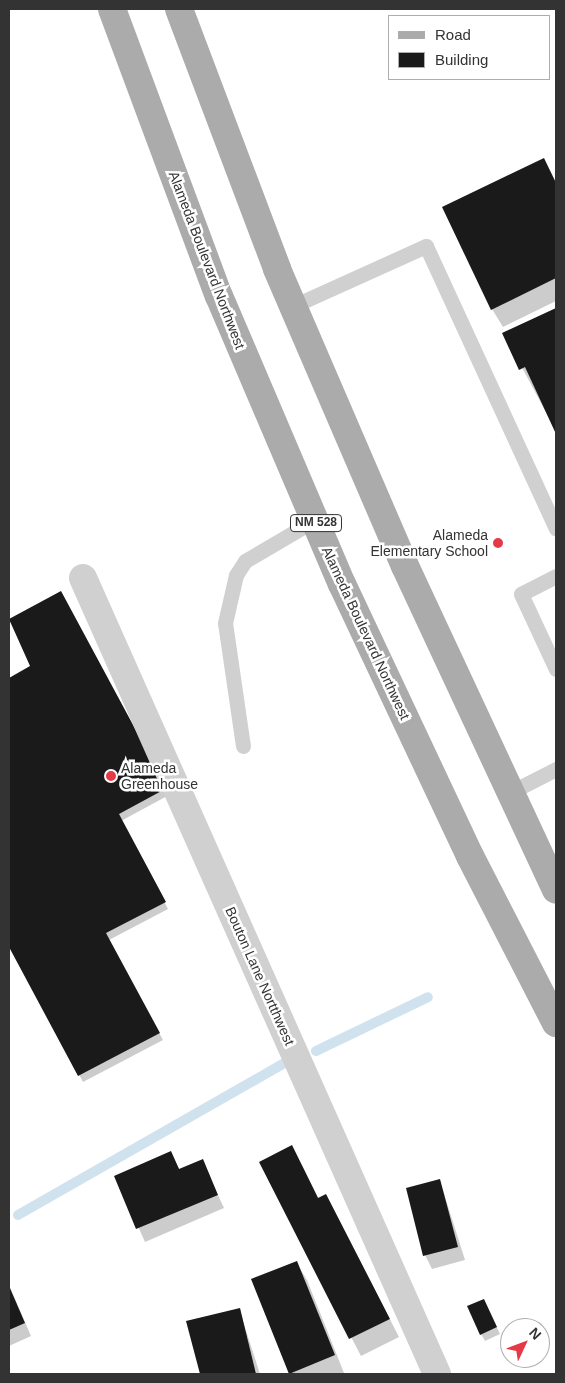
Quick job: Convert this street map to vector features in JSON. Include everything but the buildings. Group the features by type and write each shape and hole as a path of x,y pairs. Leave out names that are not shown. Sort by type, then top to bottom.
{"main road":[{"name":"Alameda Boulevard Northwest","path":"112,9 219,296 315,520 470,856 556,1023"},
{"path":"179,9 293,306 509,792 556,890"}],"street":[{"name":"Bouton Lane Nortthwest","path":"83,578 437,1374"}],"lane":[{"path":"293,306 426,246 556,528"},
{"path":"243,746 225,622 236,575 245,561 315,520"},
{"path":"556,576 521,594 556,669"},
{"path":"509,792 556,769"}],"waterway":[{"path":"316,1051 428,997"},
{"path":"18,1215 284,1063"}],"place":[{"name":"Alameda Elementary School","path":"498,543"},
{"name":"Alameda Greenhouse","path":"111,776"}]}
